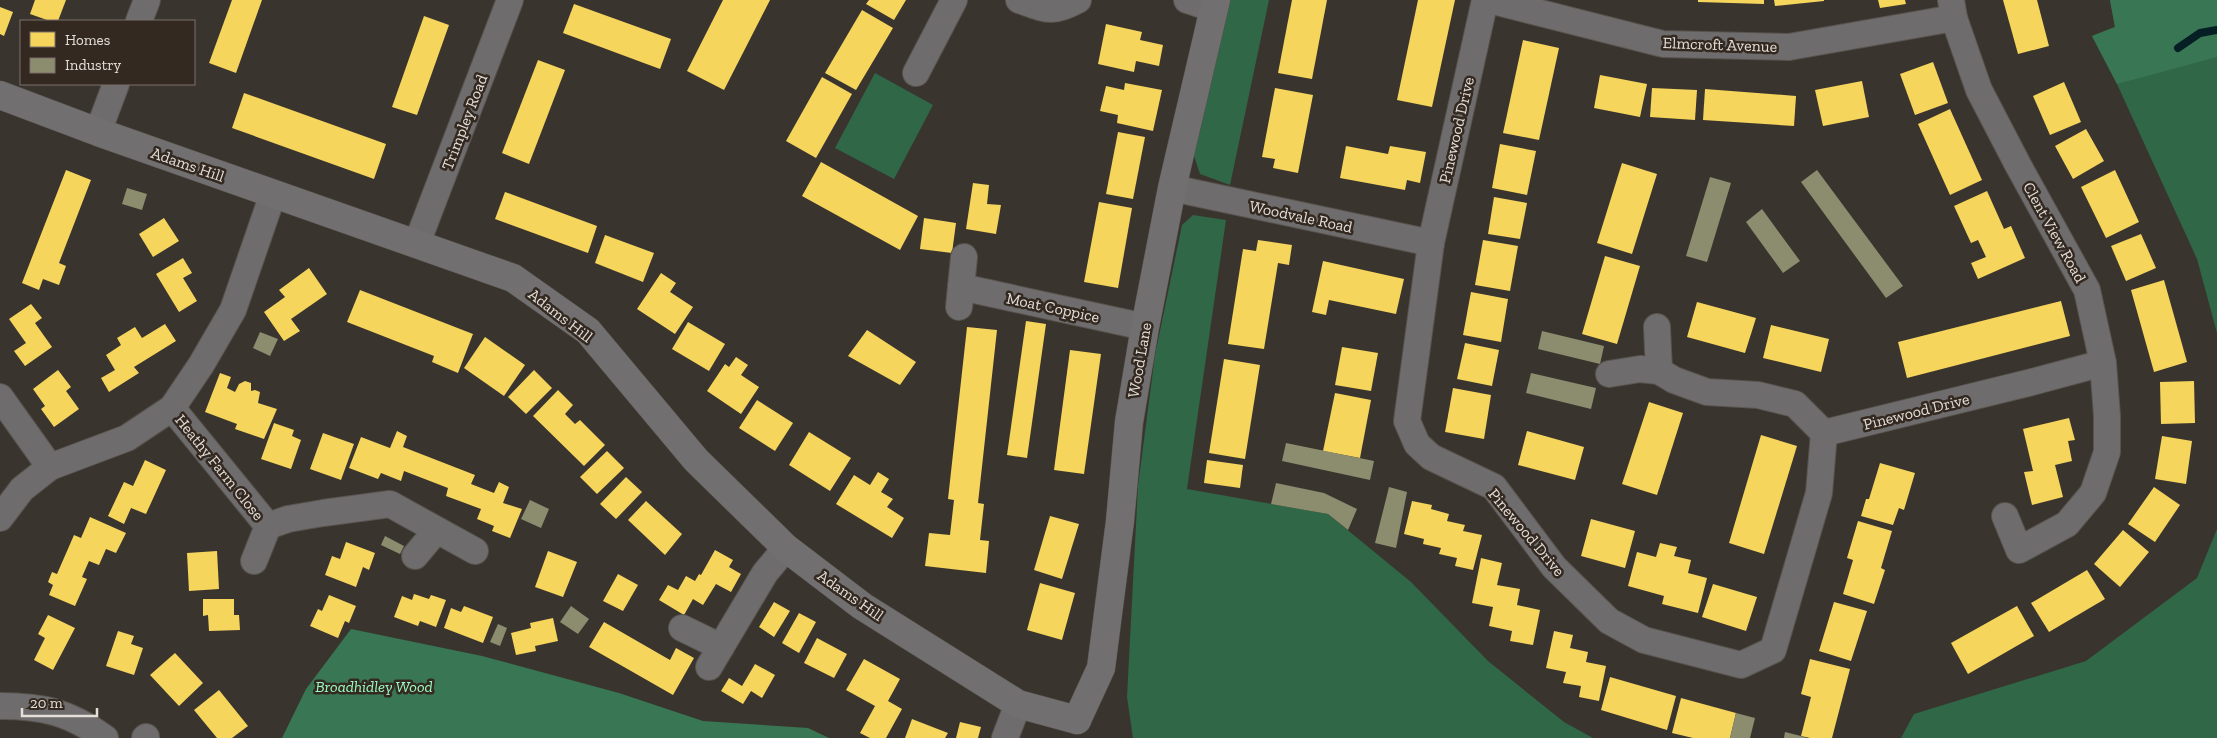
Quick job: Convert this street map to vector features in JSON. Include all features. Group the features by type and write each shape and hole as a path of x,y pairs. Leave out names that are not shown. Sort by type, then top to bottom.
{"street":[{"path":"139,20 147,0"},
{"name":"Trimpley Road","path":"417,243 510,0"},
{"path":"916,73 954,0"},
{"path":"1020,0 1042,8 1056,10 1078,0"},
{"path":"1186,0 1215,4"},
{"name":"Elmcroft Avenue","path":"1487,0 1663,44 1788,47 1952,9"},
{"name":"Pinewood Drive","path":"1487,0 1431,244 1407,421 1417,444 1431,457 1494,487 1554,568 1609,621 1644,640 1741,665 1773,650 1819,493 1824,434 2032,382 2103,362"},
{"name":"Wood Lane","path":"1084,729 1101,668 1120,522 1129,422 1144,327 1172,188 1215,4"},
{"name":"Clent View Road","path":"1952,9 1979,90 2087,290 2103,362 2108,452 2093,493 2067,524 2019,550 2004,516"},
{"path":"98,132 116,85"},
{"name":"Adams Hill","path":"0,95 98,132 513,278 588,331 696,460 786,548 862,606 1018,704 1084,729"},
{"name":"Woodvale Road","path":"1172,188 1431,244"},
{"path":"0,518 22,489 50,467 127,438 172,408 201,366 233,310 273,194"},
{"name":"Moat Coppice","path":"964,257 960,297 1144,327"},
{"path":"1657,327 1660,371"},
{"path":"1608,374 1640,369 1660,371 1674,380 1707,392 1758,395 1795,404 1824,434"},
{"path":"0,397 50,467"},
{"name":"Heathy Farm Close","path":"172,408 268,526"},
{"name":"Heathy Farm Close","path":"268,526 306,516 390,504 475,551"},
{"name":"Heathy Farm Close","path":"254,561 268,526"},
{"path":"415,556 436,531"},
{"path":"682,628 715,657 765,573 786,548"},
{"path":"1005,738 1018,704"},
{"path":"0,706 21,706 61,712 104,738"}],"green space":[{"path":"1230,0 1269,0 1230,185 1200,174 1193,153"},
{"path":"2110,0 2217,0 2217,333 2197,259 2117,84 2092,36 2115,27"},
{"path":"2110,0 2217,0 2217,57 2117,84 2092,36 2115,27"},
{"path":"875,73 933,105 894,179 835,148"},
{"path":"1193,215 1226,220 1187,489 1328,514 1411,582 1488,661 1564,722 1593,738 1133,738 1127,697 1138,486 1155,355 1182,225"},
{"path":"2217,529 2217,738 1901,738 1914,714 2086,661 2197,578"},
{"name":"Broadhidley Wood","path":"351,629 482,656 619,693 703,721 808,728 829,738 282,738 306,689"}],"building: Homes":[{"path":"35,0 66,0 58,20 47,20 30,14"},
{"path":"232,0 262,0 236,73 209,63"},
{"path":"723,0 770,0 724,90 687,71"},
{"path":"869,0 906,0 894,20 866,4"},
{"path":"1292,0 1327,0 1312,79 1278,73"},
{"path":"1418,0 1455,0 1432,107 1397,100"},
{"path":"1698,0 1764,0 1764,4 1698,2"},
{"path":"1774,0 1824,0 1824,1 1775,6"},
{"path":"1878,0 1905,0 1906,4 1880,8"},
{"path":"2003,0 2037,0 2049,46 2018,54"},
{"path":"574,4 671,39 660,69 563,33"},
{"path":"0,7 13,12 4,36 0,34"},
{"path":"862,10 893,28 856,90 825,73"},
{"path":"424,16 449,25 417,115 392,107"},
{"path":"1106,24 1142,32 1140,40 1163,45 1159,66 1136,61 1134,72 1098,64"},
{"path":"1523,40 1559,48 1539,140 1503,133"},
{"path":"538,60 565,70 529,164 502,153"},
{"path":"1933,62 1948,103 1915,115 1900,74"},
{"path":"1600,75 1647,84 1640,117 1594,108"},
{"path":"822,77 852,94 816,158 786,141"},
{"path":"1862,81 1869,117 1823,126 1815,90"},
{"path":"2064,82 2081,122 2050,135 2033,96"},
{"path":"1125,83 1162,90 1153,131 1117,123 1118,115 1100,111 1106,86 1124,90"},
{"path":"1275,88 1313,95 1298,173 1273,168 1275,159 1262,157"},
{"path":"1652,88 1697,90 1695,120 1650,117"},
{"path":"1705,89 1796,96 1794,126 1703,120"},
{"path":"244,93 386,144 374,179 232,128"},
{"path":"1950,109 1982,180 1950,195 1918,124"},
{"path":"2086,129 2104,161 2073,179 2055,146"},
{"path":"1118,132 1145,137 1133,199 1106,194"},
{"path":"1500,144 1536,151 1527,195 1492,188"},
{"path":"1346,146 1388,154 1390,146 1426,152 1420,183 1407,180 1405,190 1340,178"},
{"path":"821,162 918,216 900,250 802,196"},
{"path":"1622,163 1657,174 1632,254 1597,243"},
{"path":"66,170 91,180 59,263 66,266 59,285 43,279 39,290 22,283"},
{"path":"2115,170 2139,222 2106,238 2081,187"},
{"path":"973,183 989,185 987,204 1001,205 996,234 966,229"},
{"path":"1987,191 2004,229 2011,226 2025,258 1978,279 1971,263 1986,257 1978,240 1971,243 1954,206"},
{"path":"505,192 597,226 588,253 495,219"},
{"path":"1494,197 1527,203 1520,239 1488,234"},
{"path":"1099,202 1132,208 1118,288 1084,282"},
{"path":"164,218 179,241 153,257 139,234"},
{"path":"924,218 956,223 952,253 920,249"},
{"path":"2141,234 2156,268 2126,281 2111,246"},
{"path":"605,235 654,253 643,282 595,263"},
{"path":"1258,240 1292,245 1289,265 1278,263 1264,349 1228,344 1243,249 1256,251"},
{"path":"1483,240 1518,246 1510,291 1475,285"},
{"path":"1605,256 1640,266 1617,344 1582,334"},
{"path":"183,258 192,273 183,278 197,301 179,312 156,274"},
{"path":"1323,261 1404,279 1396,314 1329,300 1326,315 1312,312"},
{"path":"309,268 327,294 291,319 300,331 284,341 264,312 285,297 279,290"},
{"path":"661,273 676,283 670,292 693,307 675,334 637,309"},
{"path":"2164,280 2187,362 2154,372 2131,290"},
{"path":"360,290 473,334 458,373 432,362 434,356 347,322"},
{"path":"1471,292 1508,299 1501,342 1463,335"},
{"path":"2061,301 2070,336 1907,378 1898,342"},
{"path":"1697,302 1756,318 1745,353 1687,337"},
{"path":"31,304 42,318 35,323 52,347 25,366 14,351 26,343 9,319"},
{"path":"1026,321 1046,324 1027,458 1007,455"},
{"path":"688,322 725,344 709,371 672,349"},
{"path":"165,324 176,341 134,367 139,373 109,392 101,378 115,370 106,355 121,345 117,338 135,327 142,338"},
{"path":"1771,325 1829,339 1821,372 1763,358"},
{"path":"967,327 997,330 978,503 984,504 980,540 989,541 986,573 925,566 929,533 950,535 954,500 948,499"},
{"path":"867,330 916,362 900,385 848,356"},
{"path":"485,337 525,365 504,396 464,368"},
{"path":"1465,343 1499,350 1492,386 1457,379"},
{"path":"1342,347 1378,353 1371,391 1335,385"},
{"path":"1070,350 1101,354 1084,474 1054,470"},
{"path":"736,357 748,365 741,375 759,387 741,414 707,391 725,364 729,367"},
{"path":"1224,359 1260,365 1245,459 1209,453"},
{"path":"58,370 71,387 66,391 79,409 54,427 41,409 45,406 33,389"},
{"path":"534,370 552,388 526,414 508,397"},
{"path":"220,373 231,377 227,388 235,392 239,384 245,381 251,383 251,391 260,392 258,403 277,409 264,439 235,429 237,424 205,412"},
{"path":"2194,381 2195,423 2161,424 2160,382"},
{"path":"1453,388 1491,395 1484,439 1445,432"},
{"path":"558,390 573,405 565,414 575,424 580,420 605,445 584,466 533,416"},
{"path":"1335,393 1371,400 1360,458 1323,451"},
{"path":"757,400 793,423 775,451 739,428"},
{"path":"1649,402 1683,413 1657,495 1622,484"},
{"path":"2069,418 2075,440 2068,441 2072,461 2055,465 2063,497 2032,505 2024,472 2033,471 2023,429"},
{"path":"274,423 294,430 292,436 301,440 291,469 261,459"},
{"path":"397,431 407,436 403,447 475,475 471,484 494,493 499,482 509,487 503,503 522,509 510,538 492,531 494,526 477,519 481,509 446,496 448,488 404,471 401,481 381,473 378,479 349,468 361,437 390,448"},
{"path":"1527,431 1584,447 1575,480 1518,465"},
{"path":"809,432 851,458 830,491 789,465"},
{"path":"323,433 354,444 341,480 310,469"},
{"path":"1761,435 1797,446 1764,554 1729,543"},
{"path":"2162,436 2192,441 2186,484 2155,479"},
{"path":"607,451 624,468 597,494 580,477"},
{"path":"145,460 166,470 146,514 131,508 124,524 108,516 124,482 133,486"},
{"path":"1207,460 1243,465 1240,488 1204,483"},
{"path":"1880,463 1915,473 1904,510 1899,508 1893,525 1861,516 1866,499 1869,499"},
{"path":"878,472 889,479 881,492 893,499 887,507 904,518 892,538 836,504 854,475 870,485"},
{"path":"626,477 642,492 616,519 600,504"},
{"path":"2154,487 2180,505 2155,542 2128,524"},
{"path":"646,501 682,534 665,555 628,520"},
{"path":"1412,501 1432,505 1431,509 1449,514 1447,521 1465,525 1463,531 1482,535 1473,570 1455,566 1457,558 1439,554 1441,548 1423,544 1424,539 1404,534"},
{"path":"1050,516 1079,524 1062,579 1034,570"},
{"path":"90,517 126,533 116,553 106,549 99,565 89,561 82,577 87,579 75,606 49,595 53,585 48,582 52,572 57,574 74,535 81,538"},
{"path":"1591,519 1635,531 1625,568 1581,556"},
{"path":"1858,521 1892,531 1881,568 1885,570 1874,604 1843,594 1853,560 1847,558"},
{"path":"2123,530 2149,552 2120,587 2094,564"},
{"path":"346,542 375,553 369,570 363,567 356,587 325,575 332,556 340,559"},
{"path":"1660,543 1677,547 1674,556 1691,560 1688,573 1707,578 1698,613 1662,604 1664,596 1628,586 1637,552 1656,557"},
{"path":"715,550 733,560 729,567 741,574 731,592 716,584 703,605 693,599 684,615 659,600 668,585 678,590 686,576 695,581 699,574 701,575"},
{"path":"217,551 219,589 189,591 187,553"},
{"path":"548,551 577,562 563,597 535,587"},
{"path":"1481,558 1502,563 1497,585 1520,589 1517,605 1540,610 1533,645 1510,641 1512,631 1489,626 1493,607 1472,603"},
{"path":"2087,570 2105,599 2049,632 2031,603"},
{"path":"618,574 638,585 623,611 603,601"},
{"path":"1040,583 1075,593 1062,640 1027,630"},
{"path":"1713,584 1757,597 1746,631 1702,617"},
{"path":"414,594 429,599 431,595 446,600 436,627 420,621 418,626 394,617 402,596 412,600"},
{"path":"329,595 356,606 349,623 345,621 338,638 310,626 318,609 322,611"},
{"path":"203,599 234,599 234,615 239,615 240,630 209,631 208,615 203,616"},
{"path":"774,602 790,611 774,637 759,627"},
{"path":"1834,602 1867,611 1851,661 1819,651"},
{"path":"464,606 493,617 483,643 444,628 451,608 461,612"},
{"path":"2017,606 2034,636 1968,674 1951,643"},
{"path":"799,613 816,622 799,653 782,643"},
{"path":"48,615 75,628 53,670 34,660 45,638 38,634"},
{"path":"553,618 558,641 535,646 536,651 516,655 511,633 531,628 530,623"},
{"path":"604,622 670,660 676,648 694,658 673,695 589,647"},
{"path":"118,631 134,636 131,644 143,648 134,675 106,666"},
{"path":"1554,631 1573,635 1570,648 1588,652 1586,662 1606,666 1599,701 1579,697 1581,686 1563,683 1566,672 1546,668"},
{"path":"817,638 847,654 834,678 804,663"},
{"path":"175,653 203,683 179,706 150,675"},
{"path":"864,659 900,679 888,701 902,709 886,738 870,738 860,733 875,706 846,690"},
{"path":"1810,659 1850,669 1832,738 1801,736 1811,697 1801,694"},
{"path":"755,664 775,675 762,698 751,691 743,704 721,691 729,678 742,686"},
{"path":"1610,677 1676,696 1667,730 1601,710"},
{"path":"219,690 248,726 232,738 217,738 194,710"},
{"path":"1681,698 1736,713 1730,738 1693,738 1672,733"},
{"path":"912,719 948,733 945,738 905,738"},
{"path":"960,722 981,727 978,738 956,738"}],"building: Industry":[{"path":"1817,170 1903,286 1886,298 1801,182"},
{"path":"1710,177 1731,183 1707,262 1686,256"},
{"path":"127,188 147,194 142,210 122,204"},
{"path":"1762,209 1800,261 1783,273 1746,222"},
{"path":"1542,331 1604,346 1600,364 1538,349"},
{"path":"260,332 278,339 270,356 253,348"},
{"path":"1531,373 1596,388 1591,409 1526,393"},
{"path":"1286,443 1374,461 1370,480 1282,461"},
{"path":"1276,483 1324,493 1357,509 1348,530 1328,514 1271,504"},
{"path":"1389,487 1407,492 1396,548 1375,543"},
{"path":"530,500 549,509 541,528 521,519"},
{"path":"385,536 404,546 400,554 381,545"},
{"path":"571,606 589,619 578,634 560,622"},
{"path":"498,624 507,628 500,646 490,642"},
{"path":"1736,713 1755,718 1750,738 1730,738"},
{"path":"1785,732 1801,736 1807,738 1784,738"}],"waterway":[{"path":"2178,48 2200,33 2217,30"}]}
